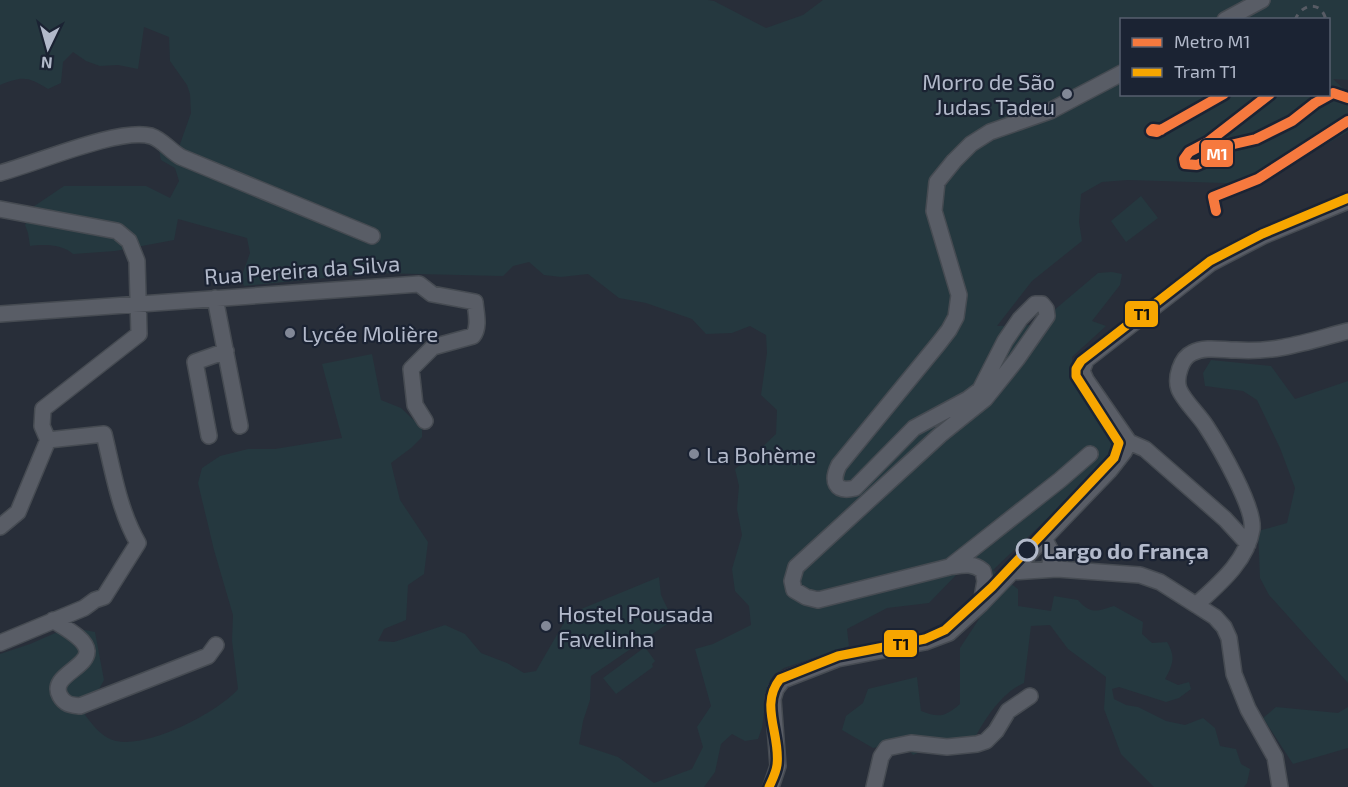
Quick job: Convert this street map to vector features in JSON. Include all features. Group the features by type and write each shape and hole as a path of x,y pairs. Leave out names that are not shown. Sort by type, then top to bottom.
{"street":[{"path":"1229,18 1262,0"},
{"path":"981,604 985,581 983,571 978,566 969,564 818,600 806,597 794,590 792,581 795,567 940,435 985,399 1047,316 1042,304 1035,304 1020,319 1005,341 980,390 968,399 914,428 855,488 837,487 834,474 839,465 939,343 956,317 959,295 934,212 937,182 971,144 990,132 1050,111 1120,74"},
{"path":"0,173 90,144 143,134 158,139 174,153 372,236"},
{"path":"1248,544 1225,519 1144,449 1129,442 1082,371 1086,360 1211,263 1263,236 1348,201"},
{"path":"0,209 117,231 129,241 137,261 139,334 43,409 42,426 48,440 18,512 0,527"},
{"name":"Rua Pereira da Silva","path":"0,314 423,285 428,293 476,302 477,324 473,336 433,347 411,369 415,405 425,421"},
{"path":"215,298 240,426"},
{"path":"1196,604 1235,567 1248,544 1253,526 1244,494 1206,426 1179,389 1179,372 1182,362 1189,354 1202,349 1260,352 1289,347 1348,331"},
{"path":"209,436 195,362 226,351"},
{"path":"0,643 104,597 138,543 121,506 104,434 48,440"},
{"path":"771,787 778,766 773,699 776,689 783,680 837,659 925,642 949,633 981,604 1110,470 1129,442"},
{"path":"949,567 1090,454"},
{"path":"1044,538 1052,553 1049,569"},
{"path":"1010,572 1049,569 1092,570 1140,575 1160,582 1215,617 1224,627 1229,638 1234,674 1248,709 1275,757 1280,787"},
{"path":"53,620 84,642 87,649 86,656 59,684 58,692 63,700 71,705 80,705 208,656 216,645"},
{"path":"874,787 881,757 887,748 911,743 947,747 986,741 996,731 1008,711 1030,696"}],"shaded area":[{"path":"0,0 708,0 766,28 803,15 823,0 1348,0 1348,80 1333,79 1348,93 1348,132 1256,184 1128,180 1102,182 1081,194 1079,222 1082,241 1032,281 997,326 1033,325 1046,317 1098,273 1122,274 1120,285 1092,321 1106,326 1072,357 1072,376 1078,390 1112,441 1112,452 1103,466 993,570 1018,589 1018,606 1051,611 1054,596 1078,600 1091,610 1114,606 1143,622 1142,634 1152,643 1167,642 1172,652 1172,660 1165,679 1178,685 1189,682 1191,689 1179,698 1166,702 1119,687 1112,689 1114,699 1126,705 1138,707 1166,721 1185,725 1203,718 1215,728 1220,746 1236,749 1241,764 1250,769 1247,783 1244,787 1154,787 1121,754 1104,709 1106,677 1068,649 1050,625 1031,626 1024,683 1001,700 982,725 973,742 947,740 913,755 902,742 873,748 842,730 846,716 863,703 868,689 917,677 921,711 942,715 960,704 960,648 979,619 976,583 984,577 959,572 929,603 887,608 847,629 849,646 784,668 773,676 767,689 762,728 758,739 745,741 732,734 721,744 715,772 704,787 0,787 0,654 69,627 95,632 104,680 85,715 105,736 121,742 138,741 157,736 196,720 228,699 238,689 232,641 233,615 198,483 202,468 220,456 248,449 275,449 342,438 322,364 372,354 381,400 401,408 422,428 422,437 391,463 400,500 428,542 424,574 408,585 406,620 384,629 378,641 394,642 445,625 465,634 481,653 507,663 524,673 536,671 569,614 659,577 661,595 673,620 591,676 590,700 579,744 618,757 654,783 692,769 703,747 697,727 711,706 695,649 713,644 751,625 749,606 735,591 732,569 742,535 737,509 739,486 735,469 776,434 777,410 761,395 767,353 766,335 750,326 732,333 706,334 692,319 646,303 619,298 588,274 561,277 544,275 529,262 513,266 503,276 375,273 244,286 241,278 250,253 247,238 178,219 174,240 115,251 73,254 58,247 30,246 25,225 33,207 64,186 146,186 170,198 179,181 175,168 161,160 159,150 169,143 179,147 191,113 190,94 187,85 170,61 169,37 144,27 138,69 118,65 100,66 86,61 73,52 63,62 61,83 48,89 30,80 14,80 0,85"},
{"path":"1141,196 1158,218 1126,242 1111,221"},
{"path":"1211,360 1271,366 1295,399 1348,381 1348,683 1269,595 1260,578 1258,531 1287,523 1295,488 1280,448 1257,400 1243,391 1205,386 1203,373"},
{"path":"645,647 655,661 652,664 653,667 616,694 603,678"},
{"path":"1276,707 1338,713 1348,707 1348,748 1293,764 1263,718"}],"tram line":[{"name":"T1","path":"769,787 776,768 777,754 771,699 780,679 838,656 925,639 945,630 992,587 1114,458 1119,443 1076,376 1076,369 1081,361 1210,261 1262,234 1348,198"},
{"path":"1018,559 1044,543"}],"railway":[{"path":"1296,18 1302,10 1311,6 1320,9 1325,18"},
{"path":"1330,95 1333,93 1348,98"},
{"path":"1161,130 1220,96"},
{"path":"1267,96 1208,142 1189,152 1184,159 1185,164 1197,165 1230,145 1256,139 1292,121 1328,96"},
{"path":"1216,211 1213,197 1258,179 1348,121"},
{"path":"1153,129 1161,130 1157,132 1151,131 1153,129"}],"metro line":[{"name":"M1","path":"1330,95 1333,93 1348,98"},
{"name":"M1","path":"1161,130 1220,96"},
{"name":"M1","path":"1267,96 1208,142 1189,152 1184,159 1185,164 1197,165 1230,145 1256,139 1292,121 1328,96"},
{"name":"M1","path":"1216,211 1213,197 1258,179 1348,121"},
{"name":"M1","path":"1153,129 1161,130 1157,132 1151,131 1153,129"}],"place":[{"name":"Morro de São Judas Tadeu","path":"1067,94"},
{"name":"Lycée Molière","path":"290,333"},
{"name":"La Bohème","path":"694,454"},
{"name":"Largo do França","path":"1027,550"},
{"name":"Hostel Pousada Favelinha","path":"546,626"}]}
